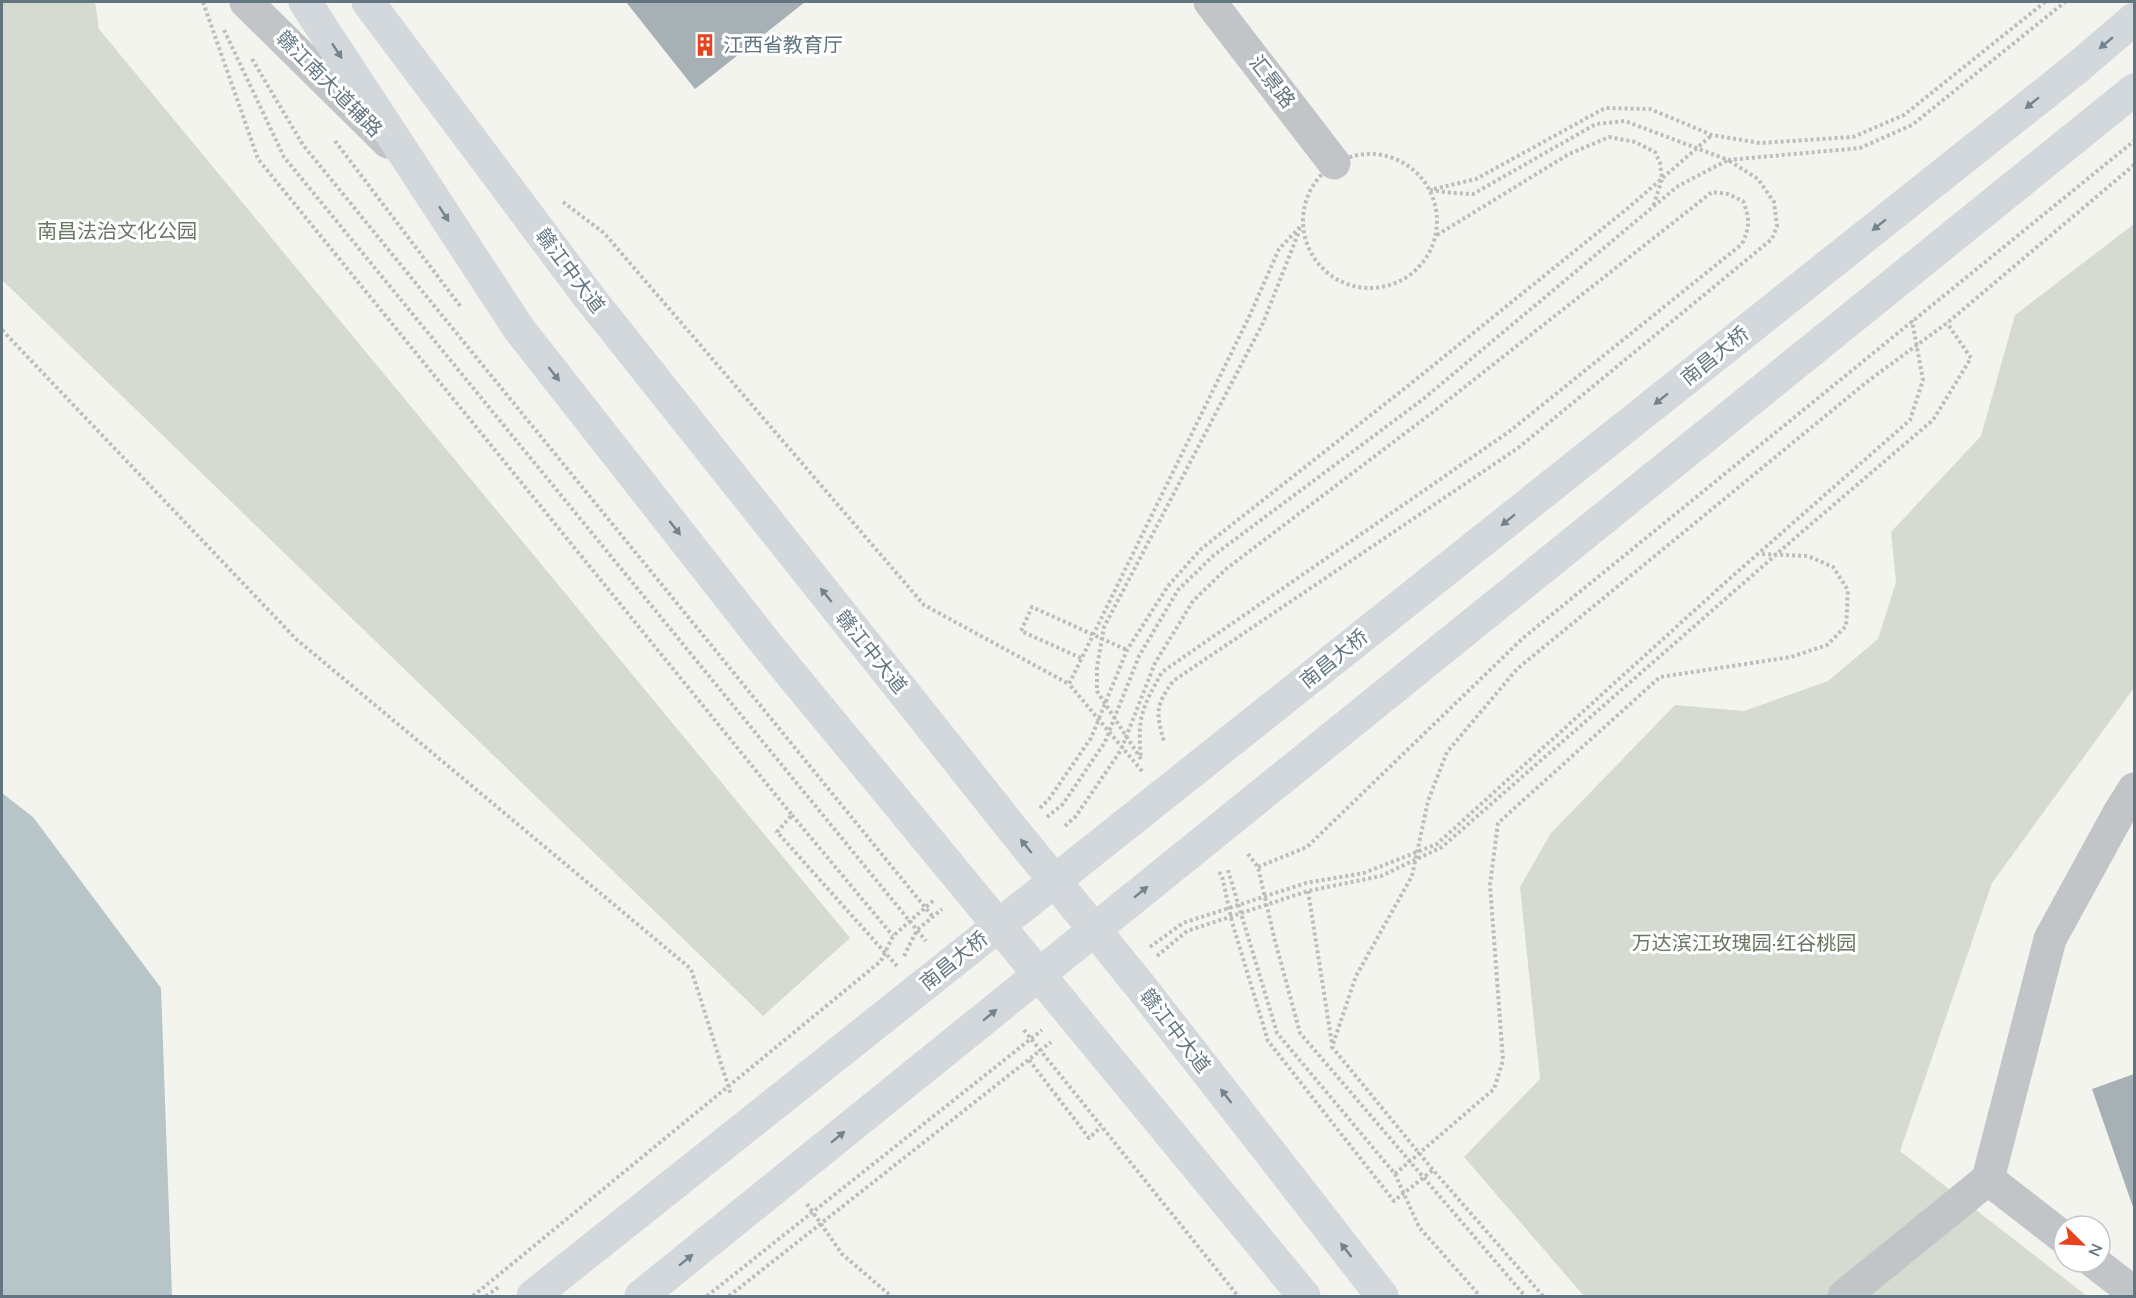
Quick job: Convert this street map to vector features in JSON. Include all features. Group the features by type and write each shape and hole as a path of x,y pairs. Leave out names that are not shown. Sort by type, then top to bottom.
{"main road":[{"path":"305,2 519,329 761,637 1304,1296"},
{"name":"赣江中大道","path":"368,2 589,297 1141,987 1382,1296"},
{"name":"南昌大桥","path":"533,1296 2078,67 2134,19"},
{"path":"641,1296 2122,100"}],"street":[{"name":"赣江南大道辅路","path":"246,2 412,166"},
{"name":"汇景路","path":"1210,2 1335,162"},
{"path":"1844,1296 1988,1179 2050,939 2134,789"},
{"path":"1988,1179 2052,1230"},
{"path":"2109,1274 2134,1293"}],"path":[{"path":"203,2 258,159 893,936"},
{"path":"1430,190 1476,179 1605,108 1650,109 1712,135 1760,143 1853,137 1904,116 2045,2"},
{"path":"1422,400 1678,186 1728,160 1860,148 1912,125 2065,2"},
{"path":"220,22 284,156 929,944"},
{"path":"249,53 303,145 933,917"},
{"path":"1164,742 1157,716 1161,699 1173,681 1518,448 1772,239 1777,226 1774,202 1758,179 1728,160 1625,121 1596,124 1473,194 1453,194 1430,190"},
{"path":"1409,385 1619,216 1712,135"},
{"path":"1436,236 1569,154 1609,137 1635,142 1655,152 1660,163 1662,179 1653,207"},
{"path":"1258,867 1307,846 1522,638 2134,141"},
{"path":"1059,831 1076,816 1121,750 1155,663 1192,601 1226,569 1433,412 1712,192 1728,194 1743,201 1749,215 1748,231 1742,244 1510,431 1162,672 1142,708 1138,734 1141,759 1097,691 1097,667 1104,627 1263,323 1301,226 1310,190 1335,162 1370,153 1405,163 1430,190 1437,212 1436,236 1418,269 1384,288 1346,285 1315,262 1301,226"},
{"path":"1332,1047 1356,976 1412,876 1428,801 1447,752 1517,669 1868,381 1947,323 2134,165"},
{"path":"558,198 604,233 924,605 1069,684"},
{"path":"1146,950 1183,923 1306,884 1364,873 1437,844 1727,581 1910,420 1923,380 1912,320"},
{"path":"1150,962 1187,931 1308,891 1381,876 1442,847 1933,420 1971,358 1947,323"},
{"path":"2,330 296,639 691,969 732,1097"},
{"path":"1395,1174 1494,1089 1503,1060 1490,885 1498,823 1660,677 1791,657 1827,645 1846,626 1848,590 1833,567 1808,556 1760,554"},
{"path":"1081,658 1021,631 1032,607 1127,650"},
{"path":"792,815 777,832 900,970"},
{"path":"1248,854 1258,867 1300,1033 1525,1296"},
{"path":"1228,870 1277,1033 1395,1174 1419,1227 1480,1296"},
{"path":"1308,891 1332,1047 1419,1153 1543,1296"},
{"path":"1020,1025 1238,1296"},
{"path":"707,1296 1043,1029"},
{"path":"729,1296 1057,1037"},
{"path":"1029,1059 1089,1138 1101,1127"},
{"path":"803,1198 842,1254 891,1296"}],"green space":[{"name":"南昌法治文化公园","path":"2,2 95,2 99,29 850,938 763,1016 2,280"},
{"name":"万达滨江玫瑰园·红谷桃园","path":"2134,224 2134,688 1992,883 1900,1151 2052,1269 2052,1274 2059,1274 2087,1296 1584,1296 1464,1157 1540,1079 1520,887 1551,833 1675,705 1744,711 1828,681 1878,639 1896,582 1891,532 1981,436 2015,315"}],"shaded area":[{"path":"2,793 33,817 161,988 172,1296 2,1296"}],"building":[{"name":"江西省教育厅","path":"626,2 805,2 695,89"},
{"path":"2134,1074 2134,1210 2092,1089"}],"place":[{"name":"江西省教育厅","path":"705,45"}]}
